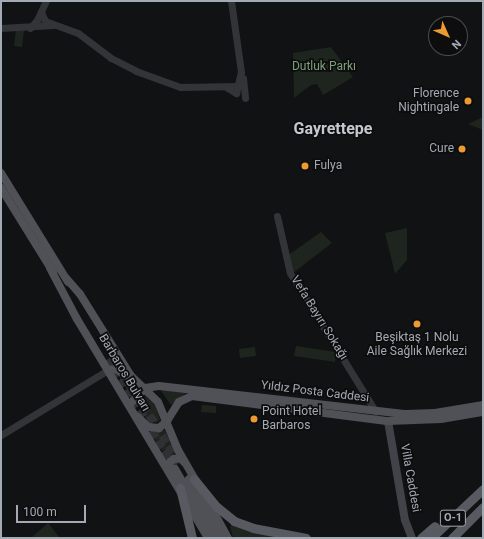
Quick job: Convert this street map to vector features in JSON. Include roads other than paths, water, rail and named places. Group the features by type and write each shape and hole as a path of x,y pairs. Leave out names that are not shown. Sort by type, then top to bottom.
{"highway":[{"path":"194,479 217,507 234,521 253,528 306,538"},
{"path":"180,488 192,538"},
{"name":"O-1","path":"431,538 483,488"},
{"path":"421,538 457,507 475,497"},
{"name":"O-1","path":"452,538 483,507"}],"main road":[{"name":"Barbaros Bulvarı","path":"1,173 66,278 110,357 50,268 2,190"},
{"path":"2,190 22,213 27,214"},
{"name":"Barbaros Bulvarı","path":"50,268 62,293 108,370 138,417 177,467 222,538"},
{"name":"Barbaros Bulvarı","path":"66,278 80,294 135,381 145,388 158,402 167,421 175,444 180,488 208,538"},
{"path":"108,370 121,371 135,381"},
{"name":"Yıldız Posta Caddesi","path":"145,388 170,387 388,421 441,419 483,412"},
{"path":"130,404 145,388"},
{"name":"Yıldız Posta Caddesi","path":"167,421 174,408 185,398 192,396 240,398 359,411 406,414 435,413 483,405"},
{"path":"376,412 388,421 394,416 406,414"},
{"path":"138,417 151,428 159,428 167,421"},
{"name":"Villa Caddesi","path":"388,421 405,520 412,538"},
{"name":"Barbaros Bulvarı","path":"177,467 194,479 228,538"},
{"name":"Barbaros Bulvarı","path":"177,467 215,538"}],"street":[{"path":"30,28 41,12 46,1"},
{"path":"232,1 245,98"},
{"path":"41,12 45,21 78,33 111,58 136,71 180,87 239,86"},
{"path":"1,28 30,28 53,25"},
{"path":"224,87 236,93 239,86 241,72"},
{"name":"Vefa Bayırı Sokağı","path":"277,216 290,273 376,412"},
{"path":"1,435 108,370"},
{"path":"359,411 364,405 364,394"}],"tunnel":[{"path":"112,354 181,466"},
{"path":"108,359 174,467"}],"place":[{"name":"Florence Nightingale","path":"468,101"},
{"name":"Cure","path":"462,149"},
{"name":"Fulya","path":"305,166"},
{"name":"Beşiktaş 1 Nolu Aile Sağlık Merkezi","path":"417,324"},
{"name":"Point Hotel Barbaros","path":"254,419"}],"district":[{"name":"Gayrettepe","path":"333,129"}],"park label":[{"name":"Dutluk Parkı","path":"324,67"}]}
